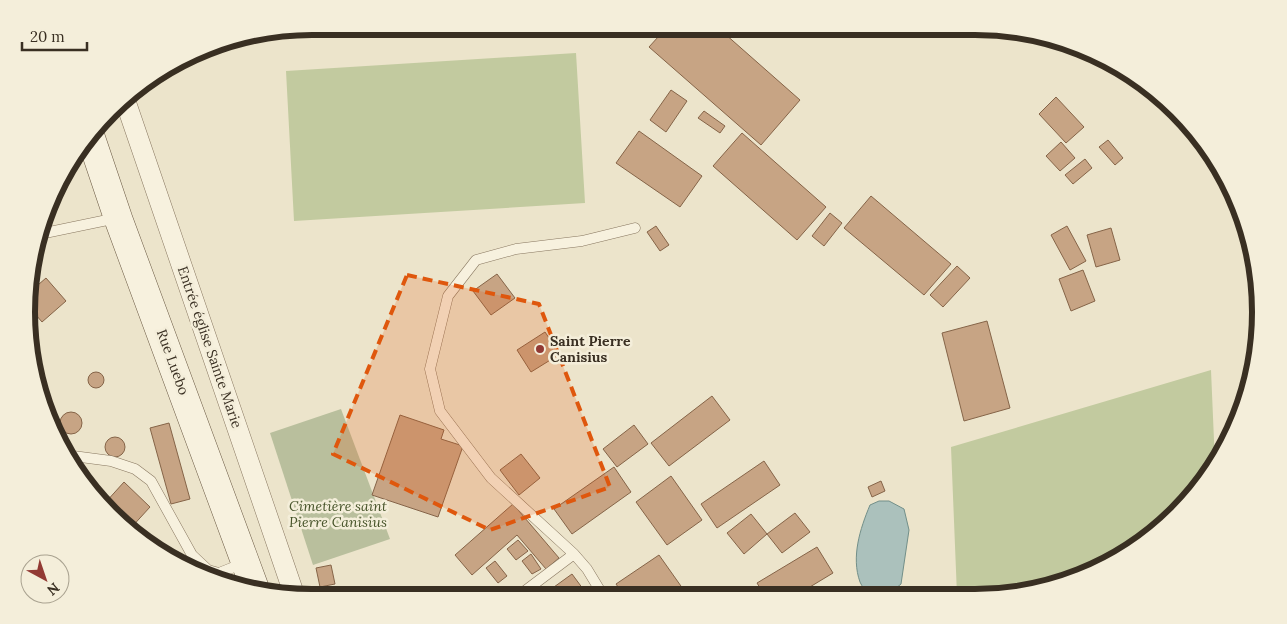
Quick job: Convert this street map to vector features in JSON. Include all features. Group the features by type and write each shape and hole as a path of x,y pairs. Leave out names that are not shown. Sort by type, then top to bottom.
{"street":[{"name":"Entrée église Sainte Marie","path":"127,106 292,588"},
{"name":"Rue Luebo","path":"92,142 118,218 182,387 249,574"}],"lane":[{"path":"47,233 118,218"},
{"path":"599,589 587,569 574,554 491,478 440,411 430,369 448,296 476,260 516,250 582,241 634,228"},
{"path":"76,456 111,461 135,469 151,481 192,555 206,568"},
{"path":"527,589 574,554"},
{"path":"220,573 249,574"}],"highlighted area":[{"path":"407,275 539,304 610,487 490,530 333,454"}],"green space":[{"path":"576,53 585,203 294,221 286,71"},
{"path":"1211,370 1214,451 1195,481 1171,508 1144,532 1098,560 1047,580 1011,587 957,589 951,447"},
{"name":"Cimetière saint Pierre Canisius","path":"341,409 390,539 313,565 270,433"}],"water":[{"path":"879,501 889,501 904,509 909,530 901,584 895,589 865,589 857,572 858,543 870,505"}],"building":[{"path":"660,35 726,35 800,100 761,145 649,47"},
{"path":"671,90 687,101 666,132 650,120"},
{"path":"1056,97 1084,127 1066,143 1039,114"},
{"path":"704,111 725,126 720,133 698,118"},
{"path":"639,131 702,176 680,207 616,163"},
{"path":"742,133 826,207 797,240 713,166"},
{"path":"1108,140 1123,158 1115,165 1099,147"},
{"path":"1061,142 1075,158 1060,171 1046,156"},
{"path":"1085,159 1092,168 1073,184 1065,175"},
{"path":"871,196 951,264 924,295 844,228"},
{"path":"830,213 842,223 824,246 812,236"},
{"path":"656,226 669,245 660,251 647,232"},
{"path":"1067,226 1086,261 1070,270 1051,235"},
{"path":"1111,228 1120,260 1096,267 1087,235"},
{"path":"957,266 970,278 943,307 930,295"},
{"path":"1083,270 1095,301 1071,311 1059,279"},
{"path":"497,274 515,298 491,315 473,291"},
{"path":"46,278 66,301 42,322 35,314 36,286"},
{"path":"987,321 1010,408 964,421 942,333"},
{"path":"545,332 560,354 531,372 517,350"},
{"path":"96,372 102,374 104,380 102,386 96,388 90,386 88,380 90,374"},
{"path":"712,396 730,420 669,466 651,443"},
{"path":"71,412 79,415 82,423 79,431 71,434 63,431 60,423 63,415"},
{"path":"400,415 444,430 441,439 463,446 438,517 372,495"},
{"path":"169,423 190,499 171,504 150,428"},
{"path":"634,425 648,444 617,467 603,449"},
{"path":"111,437 119,437 125,443 125,451 119,457 111,457 105,451 105,443"},
{"path":"521,454 540,478 519,495 500,470"},
{"path":"764,461 780,485 717,528 701,504"},
{"path":"614,467 631,492 572,534 554,509"},
{"path":"671,476 702,520 667,545 636,502"},
{"path":"881,481 885,491 872,497 868,487"},
{"path":"124,482 150,507 134,524 108,500"},
{"path":"513,504 559,558 546,569 517,535 472,575 455,555"},
{"path":"795,513 810,532 782,553 767,534"},
{"path":"751,514 767,534 744,554 727,533"},
{"path":"518,540 528,551 516,560 507,549"},
{"path":"817,547 833,573 807,589 761,589 757,583"},
{"path":"531,554 541,569 532,574 522,561"},
{"path":"659,555 683,589 619,589 616,584"},
{"path":"495,561 507,576 498,583 486,568"},
{"path":"331,565 335,584 320,587 316,568"},
{"path":"572,574 583,589 555,589 554,587"}],"place":[{"name":"Saint Pierre Canisius","path":"540,349"}]}
